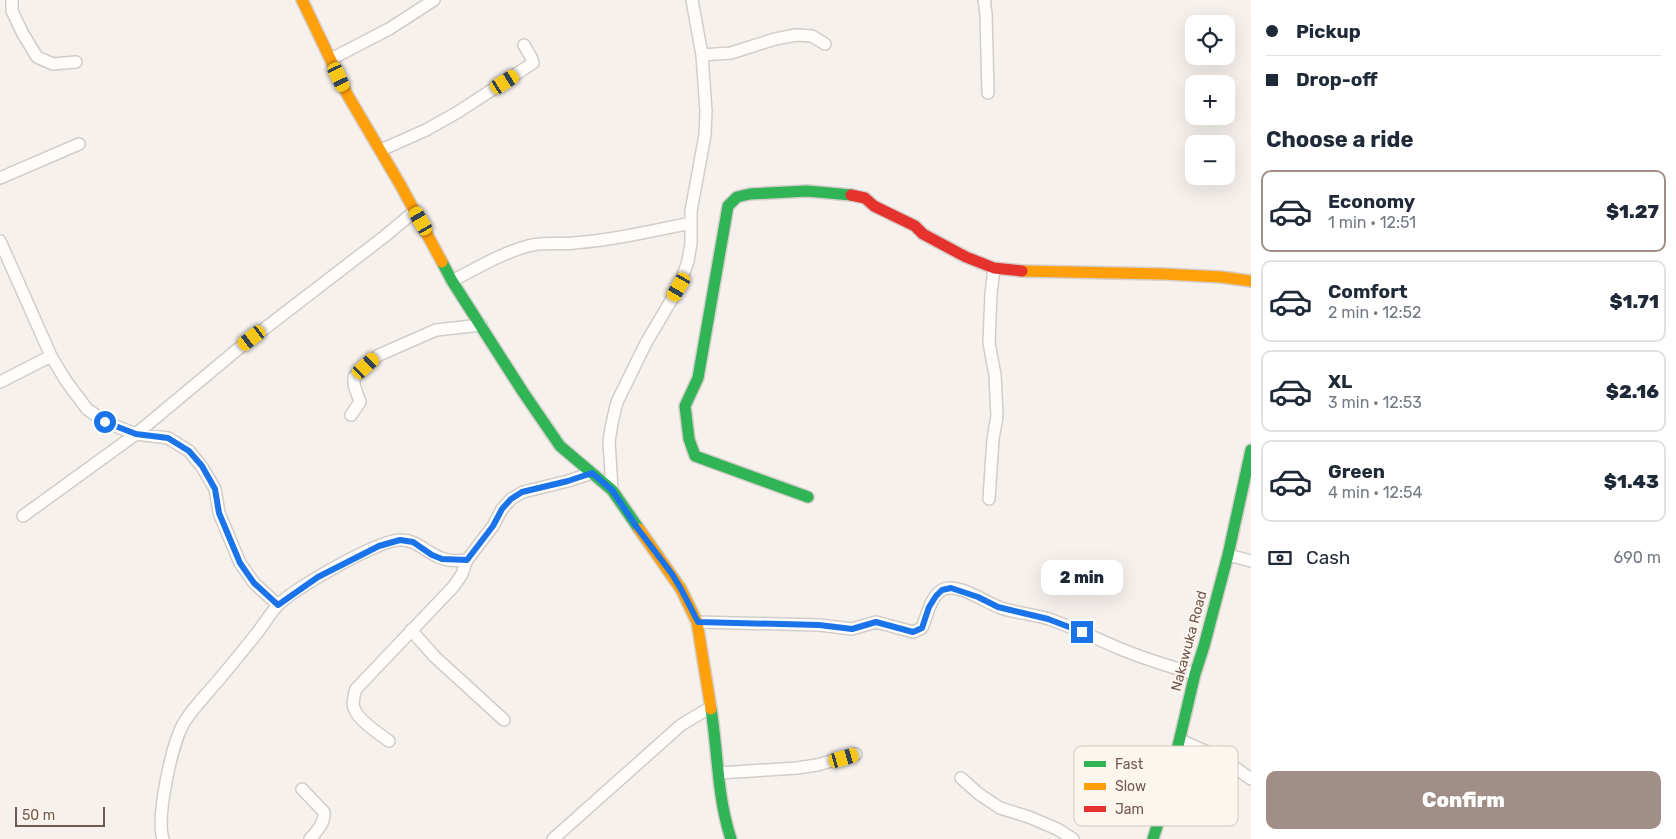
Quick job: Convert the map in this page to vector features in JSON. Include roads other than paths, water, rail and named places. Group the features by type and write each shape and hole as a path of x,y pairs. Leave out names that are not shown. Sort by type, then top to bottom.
{"street":[{"path":"12,0 12,10 23,34 37,57 53,64 76,62"},
{"path":"302,0 347,94 381,150 452,281 560,446 612,490 638,529 672,574 698,622 711,707 721,797 731,839"},
{"path":"331,59 389,29 434,0"},
{"path":"612,490 609,442 617,402 646,343 679,287 688,261 691,244 690,223 705,135 706,111 702,55 692,0"},
{"path":"985,0 988,93"},
{"path":"702,55 731,53 775,39 796,35 812,36 825,44"},
{"path":"381,150 426,130 458,112 533,63 524,45"},
{"path":"0,178 79,144"},
{"path":"808,497 695,456 689,439 685,406 698,378 728,206 737,197 750,194 807,191 856,195 865,198 874,206 915,226 923,234 957,252 994,268 1028,271 1193,276 1251,281"},
{"path":"23,516 136,434 238,349 415,211"},
{"path":"452,281 502,256 540,243 573,244 630,236 690,223"},
{"path":"0,241 51,356 66,381 87,409 105,422 136,434 168,438 189,451 202,466 215,489 219,513 240,563 254,583 278,605"},
{"path":"989,499 993,439 998,416 990,343 991,294 994,268"},
{"path":"351,415 360,402 354,385 354,377 379,355 436,330 481,325"},
{"path":"0,382 51,356"},
{"name":"Nakawuka Road","path":"1179,746 1195,674 1228,555 1251,451"},
{"path":"388,741 357,715 353,707 356,689 454,586 462,574 467,560 511,499 522,492 592,473"},
{"path":"163,839 161,820 177,736 199,701 220,678 278,605 318,577 379,546 400,540 413,542 432,555 442,559 467,560"},
{"path":"1228,555 1251,561"},
{"path":"698,622 819,625 852,629 876,622 913,632 922,628 929,607 936,596 942,590 951,588 978,597 998,607 1048,619 1126,651 1195,674"},
{"path":"411,630 435,658 504,720"},
{"path":"553,839 681,725 711,707"},
{"path":"1180,740 1194,746"},
{"path":"719,773 797,768 817,765 856,754"},
{"path":"1238,770 1251,779"},
{"path":"961,778 979,794 1000,808 1050,826 1073,839"},
{"path":"302,788 324,812 323,821 310,839"},
{"name":"Nakawuka Road","path":"1153,839 1157,826"}]}
